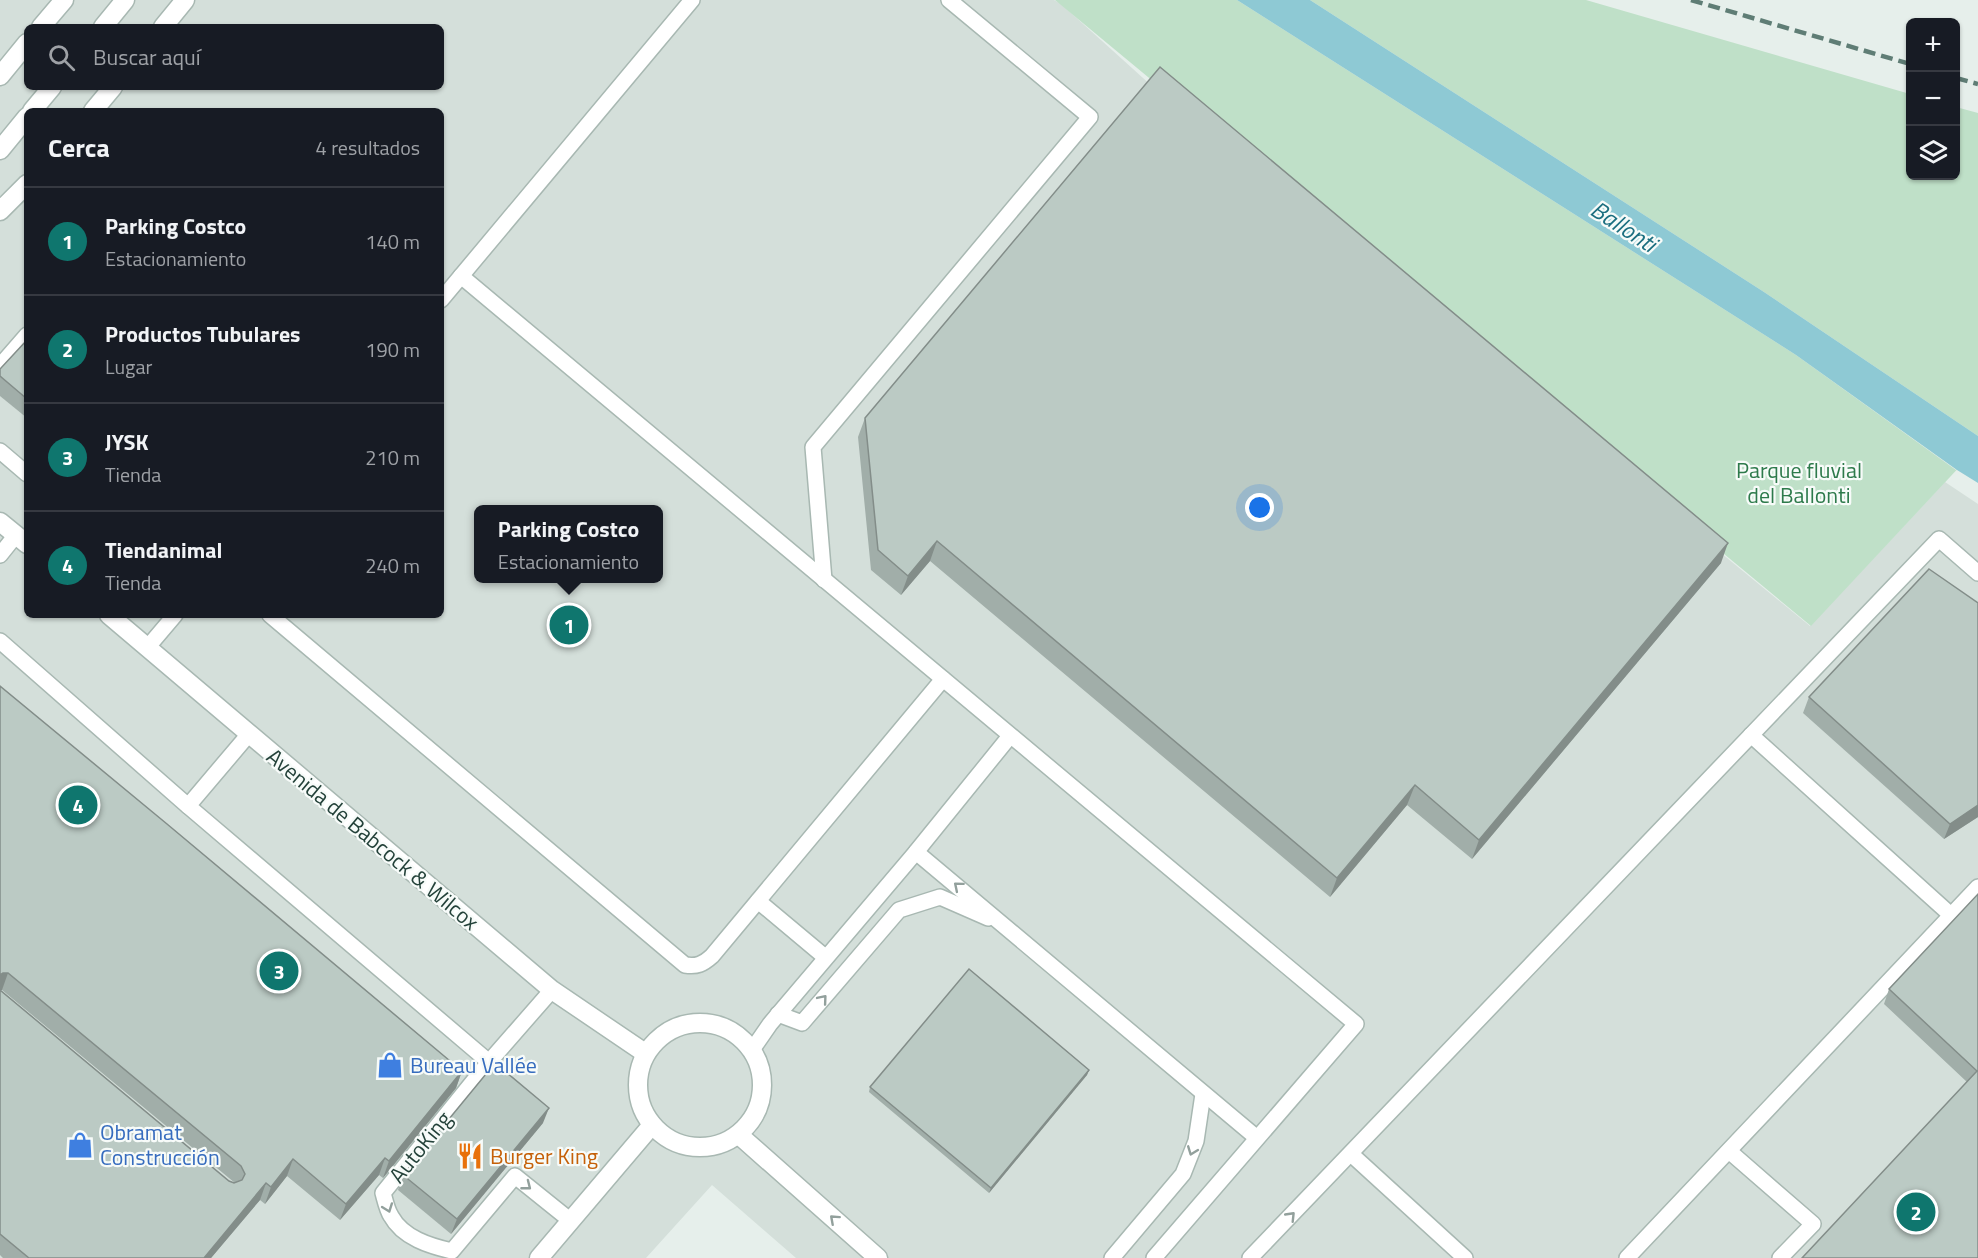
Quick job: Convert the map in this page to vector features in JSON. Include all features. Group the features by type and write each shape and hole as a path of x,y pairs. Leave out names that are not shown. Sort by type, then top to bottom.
{"street":[{"path":"44,24 64,0"},
{"path":"105,24 125,0"},
{"path":"165,24 185,0"},
{"path":"0,76 24,47"},
{"path":"34,108 50,90"},
{"path":"96,108 110,90"},
{"path":"0,150 24,121"},
{"path":"0,211 24,187"},
{"path":"0,522 21,540"},
{"name":"Avenida de Babcock & Wilcox","path":"112,618 552,990 645,1053"},
{"path":"707,1022 724,1027 740,1036 752,1050 759,1064 762,1095 754,1116 739,1135 703,1148 684,1145 667,1138 652,1125 642,1108 637,1090 639,1071 645,1053 657,1039 672,1029 689,1023 707,1022"},
{"path":"539,1258 652,1125"},
{"path":"739,1135 878,1258"}],"lane":[{"path":"444,296 693,0"},
{"path":"824,580 813,447 1090,117 949,0"},
{"path":"461,276 1356,1024 1154,1258"},
{"path":"0,366 24,338"},
{"path":"0,451 24,471"},
{"path":"1250,1258 1939,539 1978,573"},
{"path":"0,555 21,540"},
{"path":"147,648 172,618"},
{"path":"274,618 685,965 694,966 704,964 943,680"},
{"path":"0,641 188,807 489,1062 552,990"},
{"path":"188,807 249,734"},
{"path":"1751,735 1952,916"},
{"path":"752,1050 778,1014 916,852 1010,736"},
{"path":"916,852 1257,1138"},
{"path":"1628,1258 1978,887"},
{"path":"778,1014 802,1023 899,910 940,897 999,922"},
{"path":"758,901 825,957"},
{"name":"AutoKing","path":"489,1062 383,1193 391,1217 409,1235 428,1246 452,1251 515,1176 571,1221"},
{"path":"1112,1258 1183,1174 1196,1141 1203,1094"},
{"path":"1729,1151 1813,1224 1780,1258"},
{"path":"1351,1154 1466,1258"}],"shaded area":[{"path":"0,0 1054,0 1153,87 1810,626 1945,482 1978,504 1978,1258 796,1258 712,1185 646,1258 0,1258"}],"green space":[{"name":"Parque fluvial del Ballonti","path":"1055,0 1237,0 1796,355 1956,470 1978,447 1811,626"},
{"path":"1310,0 1586,0 1906,93 1906,180 1960,180 1960,108 1978,113 1978,436 1764,292"}],"water":[{"name":"Ballonti","path":"1237,0 1310,0 1764,292 1978,436 1978,483 1796,355"}],"building":[{"path":"1160,67 1728,543 1479,840 1415,785 1337,878 937,541 908,576 878,550 865,418"},
{"path":"24,343 24,396 0,376 0,369"},
{"path":"1929,569 1978,603 1978,805 1950,824 1809,697"},
{"path":"0,686 462,1071 389,1161 385,1158 346,1204 293,1159 271,1187 266,1183 204,1258 29,1258 0,1234 0,990 229,1181 234,1183 242,1180 245,1174 241,1166 8,973 0,975"},
{"path":"1978,894 1978,1258 1802,1258 1977,1071 1889,989"},
{"path":"969,969 1089,1070 991,1188 870,1087"},
{"name":"Burger King","path":"495,1063 549,1108 457,1219 403,1175"}],"railway":[{"path":"1691,0 1906,63"},
{"path":"1960,79 1978,84"}],"place":[{"name":"Parking Costco","path":"569,625"},
{"name":"Tiendanimal","path":"78,805"},
{"name":"JYSK","path":"279,971"},
{"name":"Bureau Vallée","path":"390,1065"},
{"name":"Obramat Construcción","path":"80,1145"},
{"name":"Burger King","path":"470,1156"},
{"name":"Productos Tubulares","path":"1916,1212"}]}
